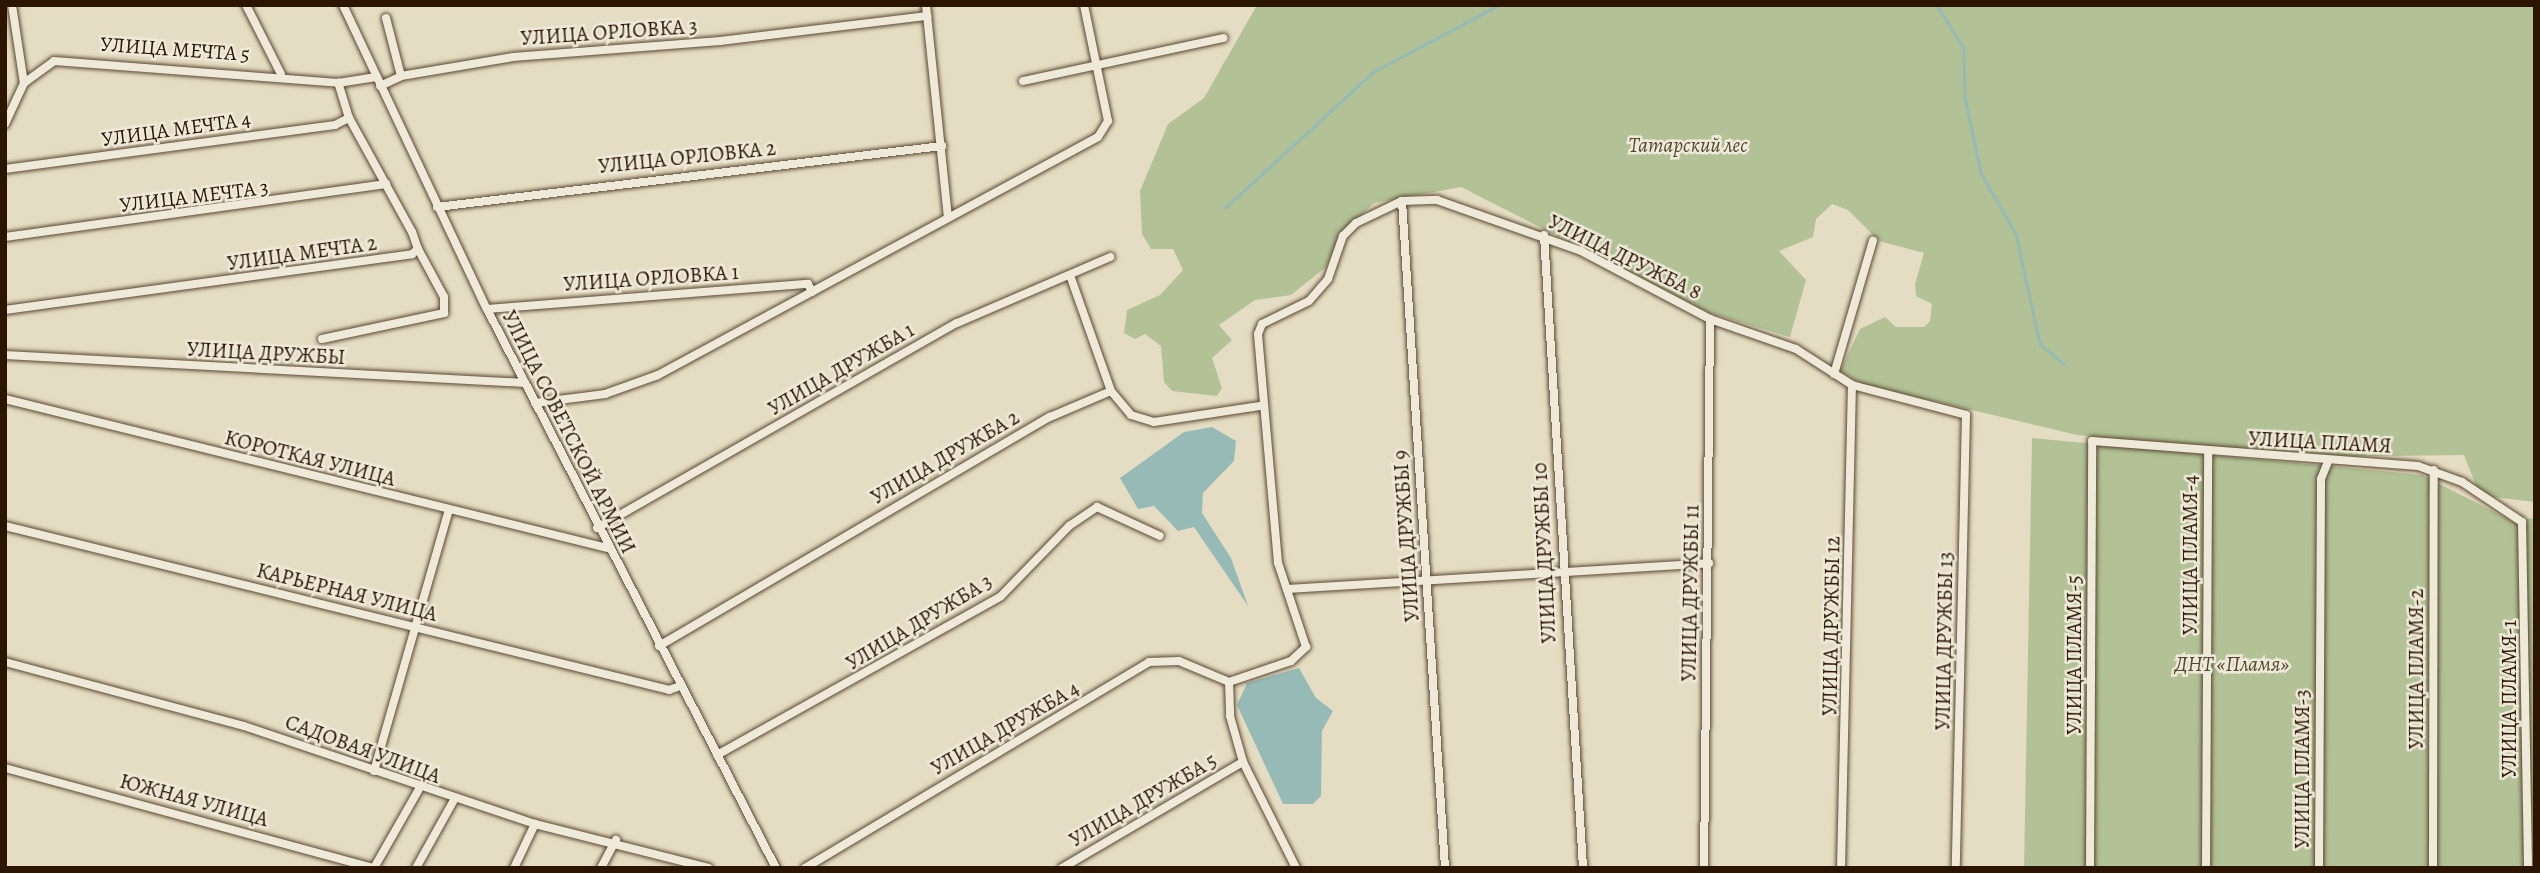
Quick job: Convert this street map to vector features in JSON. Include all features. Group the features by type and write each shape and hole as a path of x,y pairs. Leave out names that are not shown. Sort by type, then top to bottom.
{"street":[{"path":"12,5 24,83"},
{"path":"246,5 281,74"},
{"name":"УЛИЦА СОВЕТСКОЙ АРМИИ","path":"343,5 486,309 607,548 776,868"},
{"path":"926,5 948,218"},
{"path":"535,403 605,394 658,375 1098,137 1108,121 1084,5"},
{"name":"УЛИЦА ОРЛОВКА 3","path":"380,86 401,76 513,57 720,41 927,16"},
{"path":"386,18 401,76"},
{"path":"1023,80 1223,38"},
{"name":"УЛИЦА МЕЧТА 5","path":"5,124 24,83 54,61 81,60 281,74 338,83 375,77"},
{"path":"322,339 444,313 444,297 349,118 338,83"},
{"name":"УЛИЦА МЕЧТА 4","path":"5,169 335,125 349,118"},
{"name":"УЛИЦА ОРЛОВКА 2","path":"437,207 942,146"},
{"name":"УЛИЦА МЕЧТА 3","path":"5,237 361,193 386,184"},
{"name":"УЛИЦА ДРУЖБА 8","path":"1229,682 1291,661 1306,647 1278,563 1260,406 1262,324 1309,301 1328,279 1343,236 1356,223 1402,201 1437,200 1544,235 1710,319 1796,349 1852,385 1966,415"},
{"name":"УЛИЦА ДРУЖБЫ 9","path":"1402,201 1445,868"},
{"name":"УЛИЦА ДРУЖБЫ 10","path":"1544,235 1562,572 1583,868"},
{"path":"1834,374 1873,241"},
{"name":"УЛИЦА МЕЧТА 2","path":"5,310 405,257 418,249"},
{"name":"УЛИЦА ДРУЖБА 1","path":"597,528 957,323 1070,278 1110,257"},
{"path":"1070,278 1111,391 1131,415 1154,422 1260,406"},
{"name":"УЛИЦА ОРЛОВКА 1","path":"486,309 808,284 813,292"},
{"name":"УЛИЦА ДРУЖБЫ 11","path":"1704,868 1710,319"},
{"name":"УЛИЦА ДРУЖБЫ","path":"5,355 525,383"},
{"name":"УЛИЦА ДРУЖБЫ 12","path":"1841,868 1852,385"},
{"name":"УЛИЦА ДРУЖБА 2","path":"659,646 1050,417 1111,391"},
{"name":"КОРОТКАЯ УЛИЦА","path":"5,399 607,548"},
{"name":"УЛИЦА ДРУЖБЫ 13","path":"1956,868 1966,415"},
{"name":"УЛИЦА ПЛАМЯ","path":"2092,442 2434,470 2514,513 2526,531"},
{"name":"УЛИЦА ПЛАМЯ-5","path":"2090,868 2092,442"},
{"name":"УЛИЦА ПЛАМЯ-4","path":"2206,868 2208,453"},
{"name":"УЛИЦА ПЛАМЯ-3","path":"2319,868 2321,479 2328,462"},
{"name":"УЛИЦА ПЛАМЯ-2","path":"2433,868 2434,470"},
{"name":"УЛИЦА ДРУЖБА 3","path":"717,755 1001,596 1069,526 1097,507 1160,536"},
{"path":"374,771 449,510"},
{"name":"КАРЬЕРНАЯ УЛИЦА","path":"5,526 669,690 680,686"},
{"name":"УЛИЦА ПЛАМЯ-1","path":"2526,531 2528,868"},
{"path":"1287,589 1709,563"},
{"name":"УЛИЦА ДРУЖБА 4","path":"805,868 1149,662 1179,661 1229,682"},
{"name":"САДОВАЯ УЛИЦА","path":"5,662 244,726 419,789 535,824 616,840 706,867"},
{"path":"1229,682 1230,716 1243,762 1296,868"},
{"name":"УЛИЦА ДРУЖБА 5","path":"1062,868 1243,762"},
{"name":"ЮЖНАЯ УЛИЦА","path":"5,768 374,868"},
{"path":"374,868 419,789"},
{"path":"416,868 454,800"},
{"path":"514,868 535,824"},
{"path":"601,868 616,840"}],"green space":[{"name":"Татарский лес","path":"1257,5 2535,5 2535,502 2494,497 2477,488 2464,455 2300,457 2077,435 1862,384 1840,371 1860,329 1885,317 1896,327 1924,327 1930,321 1932,304 1916,296 1915,284 1924,253 1879,241 1848,210 1832,204 1816,219 1813,237 1779,251 1806,280 1790,337 1710,313 1461,187 1374,203 1341,234 1326,267 1291,295 1255,300 1219,325 1232,340 1212,358 1222,388 1217,396 1172,391 1164,382 1161,346 1145,334 1135,339 1124,333 1127,310 1160,295 1183,270 1173,249 1151,249 1142,234 1140,191 1168,124 1204,98"},
{"name":"ДНТ «Пламя»","path":"2032,438 2422,475 2512,521 2535,518 2535,868 2024,868"}],"water":[{"path":"1212,427 1236,441 1234,461 1203,493 1202,513 1231,558 1248,606 1194,527 1178,531 1154,506 1138,509 1120,478 1184,432"},
{"path":"1299,668 1316,698 1333,711 1322,731 1321,796 1313,804 1283,804 1237,705 1247,683"}],"waterway":[{"path":"1225,208 1373,72 1499,5"},
{"path":"1937,5 1964,48 1965,97 1981,173 2016,234 2040,344 2064,364"}]}
